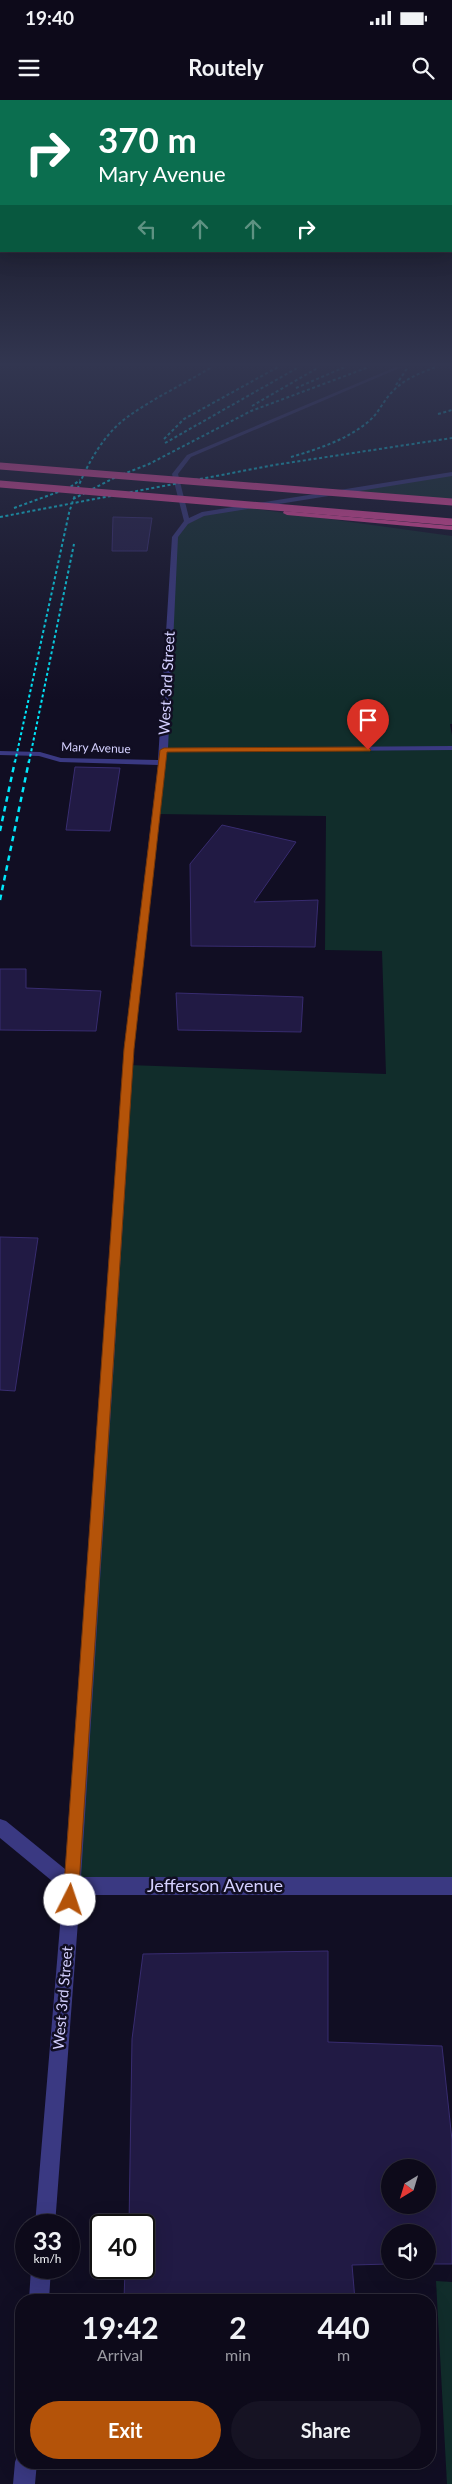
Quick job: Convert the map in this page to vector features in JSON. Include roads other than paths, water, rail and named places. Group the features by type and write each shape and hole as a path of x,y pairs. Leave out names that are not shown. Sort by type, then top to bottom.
{"highway":[{"path":"154,478 452,502"},
{"path":"0,484 452,522"},
{"path":"238,503 287,513 452,528"}],"street":[{"path":"176,478 187,520 202,514 222,510 425,478"},
{"name":"West 3rd Street","path":"46,2214 72,1886 129,1049 163,756 175,536 180,526 187,520"},
{"name":"Mary Avenue","path":"0,753 40,754 60,760 452,748"},
{"path":"0,1827 72,1886"},
{"name":"Jefferson Avenue","path":"72,1886 452,1886"},
{"path":"39,2294 40,2279"},
{"path":"24,2484 25,2469"}],"railway":[{"path":"74,498 82,478"},
{"path":"74,498 114,478"},
{"path":"72,503 204,478"},
{"path":"14,508 69,488 80,480"},
{"path":"72,503 74,498"},
{"path":"0,517 72,503"},
{"path":"15,762 72,503"},
{"path":"29,762 74,544"},
{"path":"0,831 15,761"},
{"path":"0,900 29,761"}]}
